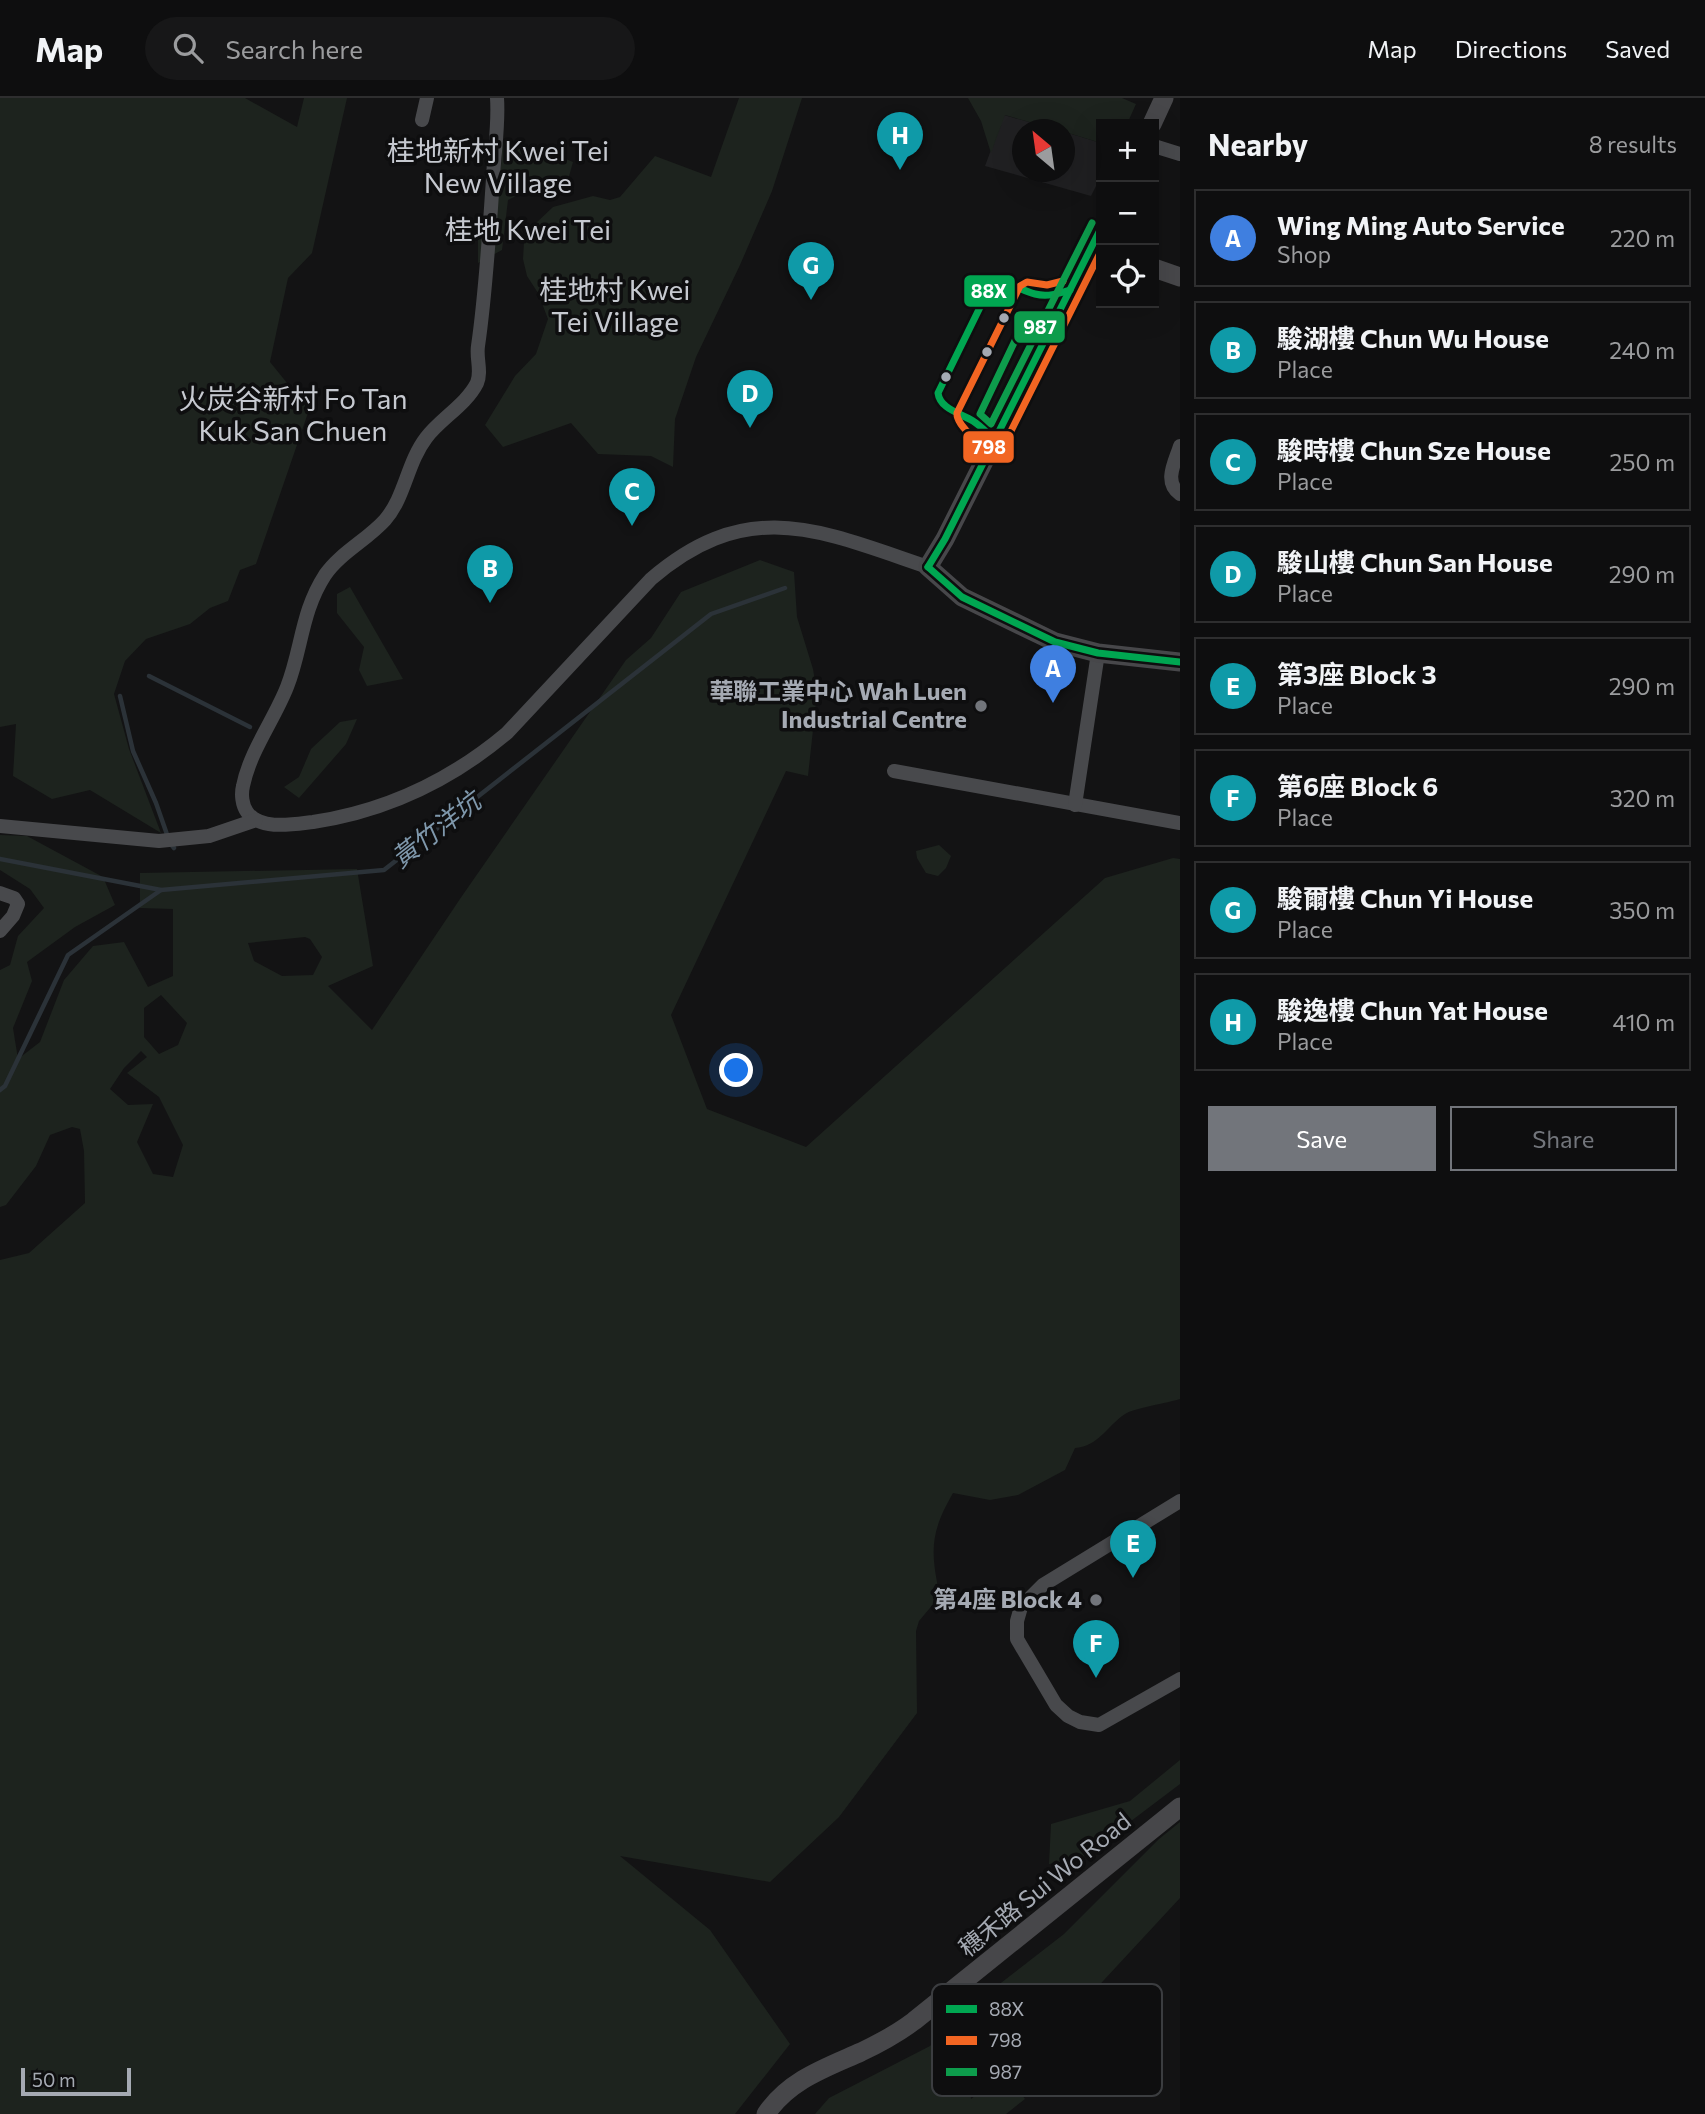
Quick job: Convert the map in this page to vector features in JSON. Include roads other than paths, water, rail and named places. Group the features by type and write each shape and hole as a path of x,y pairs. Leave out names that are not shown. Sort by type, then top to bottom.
{"street":[{"path":"422,120 427,98"},
{"path":"497,98 484,313 477,349 480,375 471,393 426,438 416,454 391,512 326,574 315,594 302,625 288,684 276,714 248,767 242,788 247,812 256,820 278,825 359,813 411,795 461,767 485,751 528,713 651,579 668,565 706,542 749,530 793,527 834,535 928,567 962,597 1055,642 1098,653 1180,662"},
{"path":"1154,119 1164,98"},
{"path":"1159,147 1180,153"},
{"path":"928,567 946,539 1096,238"},
{"path":"1159,270 1180,277"},
{"path":"1180,446 1170,478 1175,490 1180,494"},
{"path":"1075,804 1098,653"},
{"path":"894,771 1180,823"},
{"path":"0,826 159,841 209,836 256,820"},
{"path":"0,893 14,898 18,905 16,912 0,930"},
{"path":"1180,1501 1043,1585 1021,1607 1017,1621 1017,1639 1049,1695 1062,1710 1080,1722 1099,1725 1180,1679"},
{"name":"穗禾路 Sui Wo Road","path":"960,1984 1180,1807"},
{"name":"穗禾路 Sui Wo Road","path":"766,2114 781,2095 808,2075 876,2045 932,2007"}],"waterway":[{"name":"黃竹洋坑","path":"0,1090 5,1086 68,955 161,890 384,870 711,614 785,588"},
{"path":"149,676 250,727"},
{"path":"120,696 133,751 174,848"},
{"path":"0,859 161,890"}],"place":[{"name":"駿逸樓 Chun Yat House","path":"900,170"},
{"name":"駿爾樓 Chun Yi House","path":"811,300"},
{"name":"駿山樓 Chun San House","path":"750,428"},
{"name":"駿時樓 Chun Sze House","path":"632,526"},
{"name":"駿湖樓 Chun Wu House","path":"490,603"},
{"name":"Wing Ming Auto Service","path":"1053,703"},
{"name":"華聯工業中心 Wah Luen Industrial Centre","path":"981,706"},
{"name":"第3座 Block 3","path":"1133,1578"},
{"name":"第4座 Block 4","path":"1096,1600"},
{"name":"第6座 Block 6","path":"1096,1678"}],"district":[{"name":"桂地新村 Kwei Tei New Village","path":"498,167"},
{"name":"桂地 Kwei Tei","path":"528,230"},
{"name":"桂地村 Kwei Tei Village","path":"615,306"},
{"name":"火炭谷新村 Fo Tan Kuk San Chuen","path":"293,415"}]}
